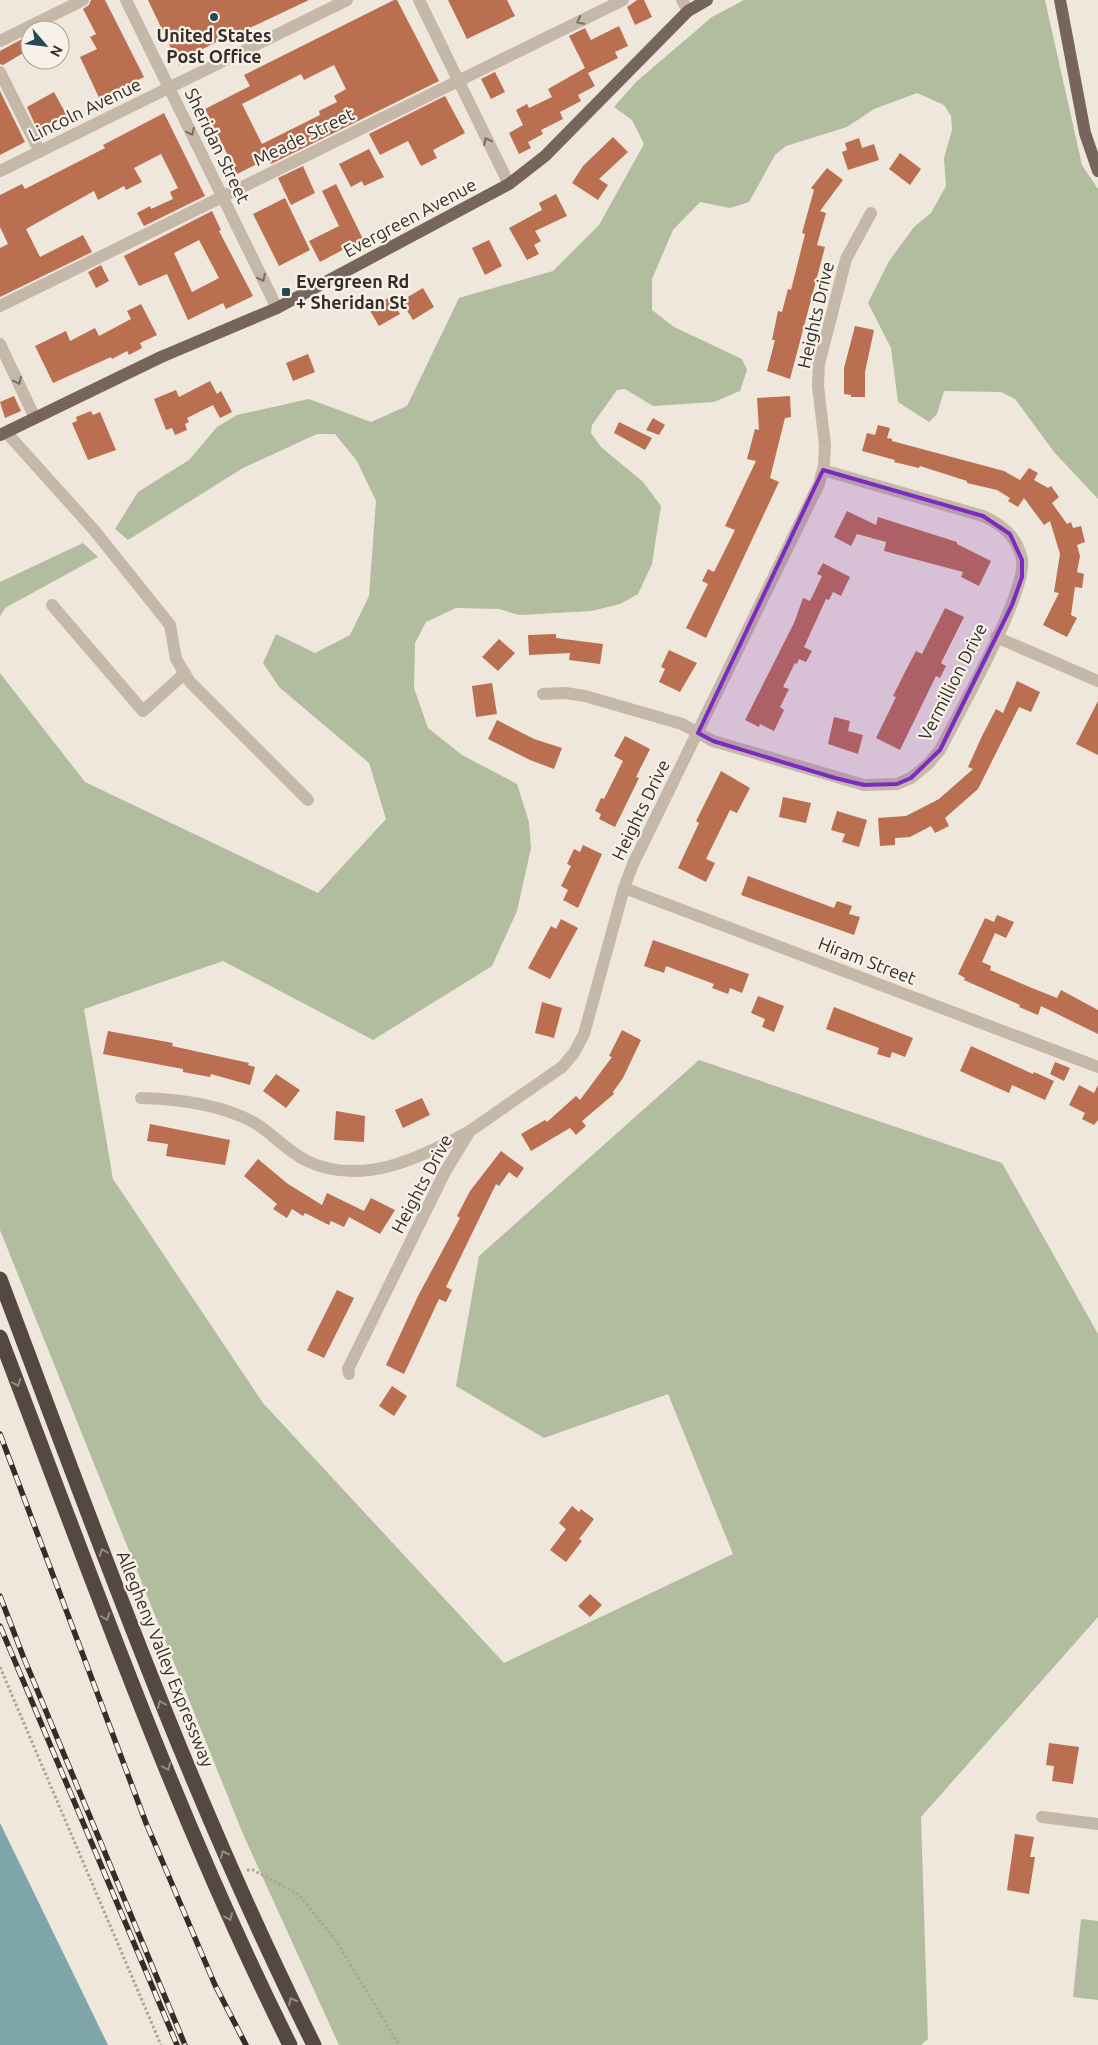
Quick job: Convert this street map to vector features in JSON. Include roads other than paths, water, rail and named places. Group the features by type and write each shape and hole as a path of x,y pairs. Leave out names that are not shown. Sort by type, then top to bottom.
{"highway":[{"name":"Allegheny Valley Expressway","path":"0,1278 150,1676 230,1868 314,2045"},
{"path":"0,1337 122,1659 243,1951 290,2045"}],"main road":[{"name":"Evergreen Avenue","path":"3,434 161,356 277,308 509,184 545,156 685,6 707,0"},
{"path":"1060,0 1084,133 1098,171"}],"street":[{"path":"0,41 84,0"},
{"name":"Sheridan Street","path":"126,0 277,308"},
{"name":"Lincoln Avenue","path":"0,171 347,0"},
{"path":"419,0 509,184"},
{"name":"Meade Street","path":"0,306 623,0"},
{"path":"0,72 40,152"},
{"name":"Heights Drive","path":"349,1374 348,1369 441,1181 470,1131 562,1067 574,1053 584,1034 632,864 819,484 823,470 825,445 818,386 818,364 846,259 871,213"},
{"path":"0,344 35,418"},
{"path":"3,434 94,530 170,625 176,658 190,682 308,800"},
{"name":"Vermillion Drive","path":"543,694 565,693 585,696 682,724 713,741 855,783 884,786 897,784 911,778 940,750 1012,605 1022,577 1022,560 1018,546 1010,534 997,522 983,516 823,470"},
{"path":"52,605 143,711 185,673"},
{"path":"996,636 1097,679"},
{"name":"Hiram Street","path":"624,888 1098,1067"},
{"path":"141,1098 168,1099 201,1104 237,1115 256,1124 287,1150 309,1162 337,1170 363,1171 385,1168 437,1149 470,1131"},
{"path":"1042,1817 1098,1824"}],"water":[{"path":"0,1823 108,2045 0,2045"}],"railway":[{"path":"0,1434 146,1823 215,1985 246,2045"},
{"path":"0,1596 23,1656 185,2045"},
{"path":"0,1626 177,2045"}],"place":[{"name":"United States Post Office","path":"214,17"},
{"name":"Evergreen Rd + Sheridan St","path":"286,292"}]}
